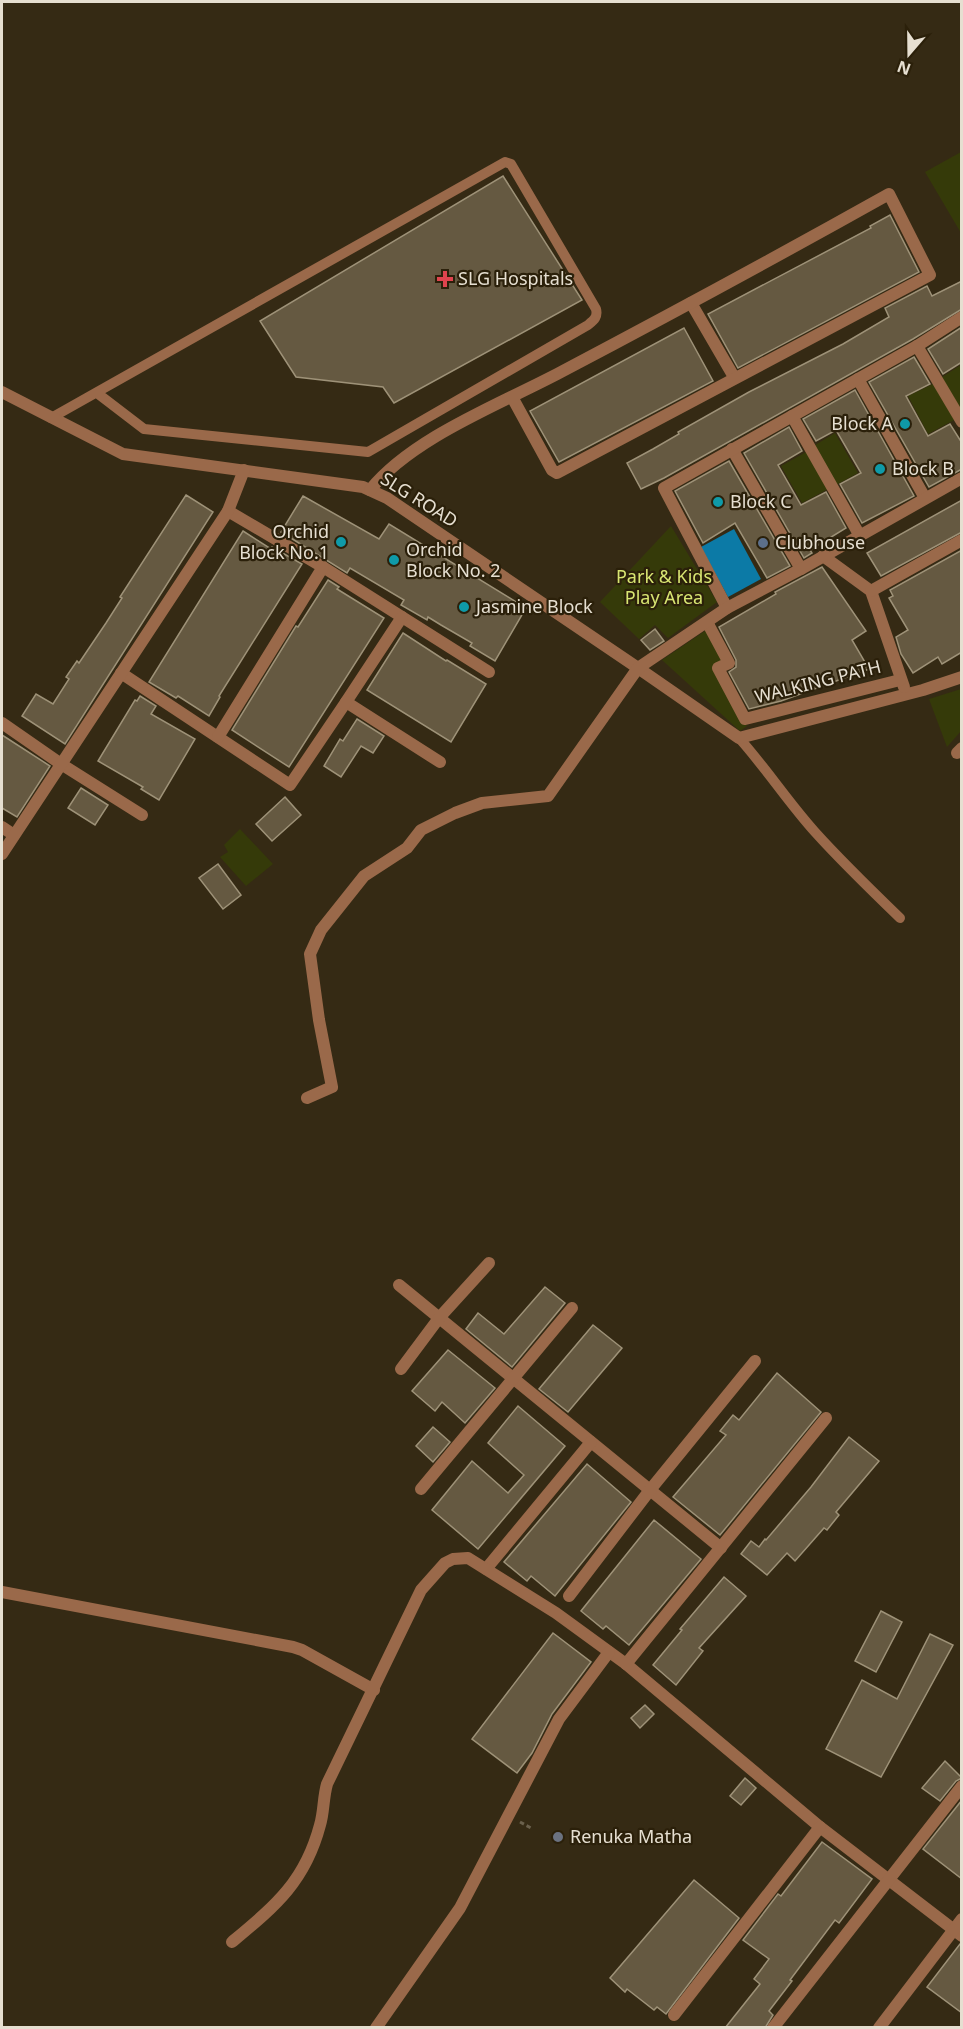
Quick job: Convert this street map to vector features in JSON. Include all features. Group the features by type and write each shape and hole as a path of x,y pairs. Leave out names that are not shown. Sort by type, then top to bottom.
{"street":[{"path":"370,490 388,469 450,428 692,303 889,194 930,275 734,377 557,473 552,470 512,397"},
{"path":"692,303 734,377"},
{"path":"727,608 664,488 917,346 962,317"},
{"path":"917,346 962,422"},
{"path":"858,379 925,498"},
{"name":"SLG ROAD","path":"2,392 123,454 363,487 370,490 387,498 739,738"},
{"path":"792,416 860,536"},
{"path":"732,449 801,569"},
{"path":"2,854 228,511 244,470"},
{"path":"307,1098 332,1088 319,1020 310,954 321,930 364,876 407,848 421,830 454,813 482,803 548,796 638,668 727,608 962,478"},
{"path":"228,511 323,567 489,672"},
{"path":"823,556 871,591 962,540"},
{"path":"218,737 323,567"},
{"name":"WALKING PATH","path":"871,591 900,680 907,693"},
{"path":"121,673 290,785 402,617"},
{"name":"WALKING PATH","path":"707,622 729,663 718,669 746,719 900,680"},
{"path":"739,738 962,677"},
{"path":"346,702 440,762"},
{"path":"2,723 61,764 142,815"},
{"path":"2,827 14,835"},
{"path":"401,1368 440,1318 489,1263"},
{"path":"399,1285 722,1548"},
{"path":"421,1489 572,1308"},
{"path":"569,1596 650,1490 755,1361"},
{"path":"626,1664 825,1419"},
{"path":"486,1569 591,1442"},
{"path":"232,1942 278,1902 300,1873 321,1823 323,1798 327,1784 421,1590 445,1563 453,1559 468,1558 556,1613 626,1664 820,1827 957,1933"},
{"path":"2,1592 293,1647 374,1690"},
{"path":"376,2028 460,1908 559,1719 609,1652"},
{"path":"773,2028 962,1786"},
{"path":"674,2015 820,1827"},
{"path":"879,2028 957,1933 962,1919"}],"lane":[{"path":"51,418 506,162 511,164 597,314 594,321 588,325 368,452 144,429 97,393"},
{"path":"739,738 815,832 900,918"}],"green space":[{"path":"961,152 961,233 925,172"},
{"path":"961,365 961,416 939,379"},
{"path":"935,383 956,419 928,434 908,396"},
{"path":"835,433 858,473 834,486 812,447"},
{"path":"808,451 830,488 802,503 781,466"},
{"name":"Park & Kids Play Area","path":"671,526 717,602 668,638 655,625 639,639 600,602"},
{"path":"708,629 725,661 714,667 747,726 740,731 662,660"},
{"path":"961,689 961,731 947,747 929,699"},
{"path":"240,829 273,864 246,886 220,857 228,852 224,845"}],"water":[{"path":"734,529 761,579 728,597 701,547"}],"building":[{"path":"503,176 582,300 394,403 383,387 296,377 260,321"},
{"path":"890,215 919,272 738,368 708,314 871,228 870,226"},
{"path":"962,281 962,309 913,339 641,489 627,463 749,392 843,344 889,317 885,308 927,286 932,296"},
{"path":"962,327 962,362 943,374 928,349"},
{"path":"684,328 713,381 559,462 530,411"},
{"name":"Block A","path":"914,357 930,384 906,396 928,436 950,424 962,443 962,469 929,487 869,382"},
{"path":"855,390 914,496 862,523 840,484 861,473 836,430 816,441 803,419"},
{"path":"789,427 802,451 778,465 801,505 826,492 846,528 810,550 812,553 804,558 744,453"},
{"name":"Block C","path":"729,461 790,566 767,578 735,523 703,543 675,491"},
{"path":"186,495 213,512 65,744 22,716 36,694 53,704 69,679 66,677 77,661 79,663 106,623 122,598 120,597"},
{"path":"303,496 379,539 389,524 526,608 495,661 470,646 472,643 428,617 427,620 401,605 404,600 350,568 347,573 281,532"},
{"path":"962,500 962,532 881,576 867,553"},
{"path":"243,531 271,549 272,547 302,564 219,696 209,716 178,696 176,698 149,682"},
{"path":"962,550 962,652 942,664 938,657 913,673 901,654 896,637 908,630 889,598 893,596 890,590"},
{"path":"822,567 866,631 852,640 869,669 781,701 749,709 729,672 736,667 736,660 719,627 776,594 775,592"},
{"path":"328,580 339,587 337,589 384,618 289,767 232,730 296,626 298,627"},
{"path":"655,629 664,641 650,650 641,640"},
{"path":"403,633 486,684 451,742 367,690"},
{"path":"140,696 156,706 151,714 195,739 159,800 141,789 143,787 98,761 135,700 137,701"},
{"path":"357,719 384,736 373,753 361,746 341,777 324,766 340,739 343,741"},
{"path":"2,735 50,766 17,817 2,808"},
{"path":"81,788 108,805 95,825 68,808"},
{"path":"285,797 301,815 272,841 256,824"},
{"path":"218,864 241,895 223,909 199,878"},
{"path":"545,1287 565,1303 512,1367 466,1329 478,1313 504,1334"},
{"path":"593,1325 622,1348 568,1412 539,1389"},
{"path":"448,1350 495,1388 465,1423 442,1402 435,1411 412,1391"},
{"path":"777,1373 821,1412 720,1535 673,1497 726,1435 720,1431 733,1415 739,1420"},
{"path":"518,1406 565,1446 478,1549 432,1510 472,1461 508,1493 524,1475 488,1443"},
{"path":"433,1427 450,1442 433,1462 416,1446"},
{"path":"849,1437 879,1461 836,1512 839,1515 827,1530 824,1528 795,1561 787,1553 767,1575 741,1554 751,1541 759,1547 766,1540"},
{"path":"587,1464 631,1502 555,1596 531,1576 527,1581 504,1562"},
{"path":"654,1520 701,1559 629,1645 606,1626 603,1629 581,1611"},
{"path":"724,1577 746,1596 699,1648 703,1651 676,1685 653,1665"},
{"path":"881,1611 902,1622 876,1672 855,1661"},
{"path":"553,1633 591,1662 552,1714 532,1753 517,1773 472,1739"},
{"path":"930,1634 953,1645 881,1777 826,1749 862,1680 897,1699"},
{"path":"645,1705 654,1714 640,1728 631,1718"},
{"path":"945,1761 962,1778 956,1781 940,1801 922,1788"},
{"path":"745,1778 756,1788 741,1805 730,1796"},
{"path":"962,1800 962,1879 923,1849"},
{"path":"822,1842 872,1879 839,1923 835,1920 790,1980 792,1981 769,2011 773,2015 765,2028 725,2028 760,1984 754,1979 769,1959 743,1940 778,1894 781,1896"},
{"path":"694,1880 739,1918 666,2014 657,2007 654,2010 627,1989 625,1992 610,1978"},
{"path":"962,1944 962,2013 927,1987"}],"place":[{"name":"SLG Hospitals","path":"445,279"},
{"name":"Block A","path":"905,424"},
{"name":"Block B","path":"880,469"},
{"name":"Block C","path":"718,502"},
{"name":"Orchid Block No.1","path":"341,542"},
{"name":"Clubhouse","path":"763,543"},
{"name":"Orchid Block No. 2","path":"394,560"},
{"name":"Jasmine Block","path":"464,607"},
{"name":"Renuka Matha","path":"558,1837"}]}
